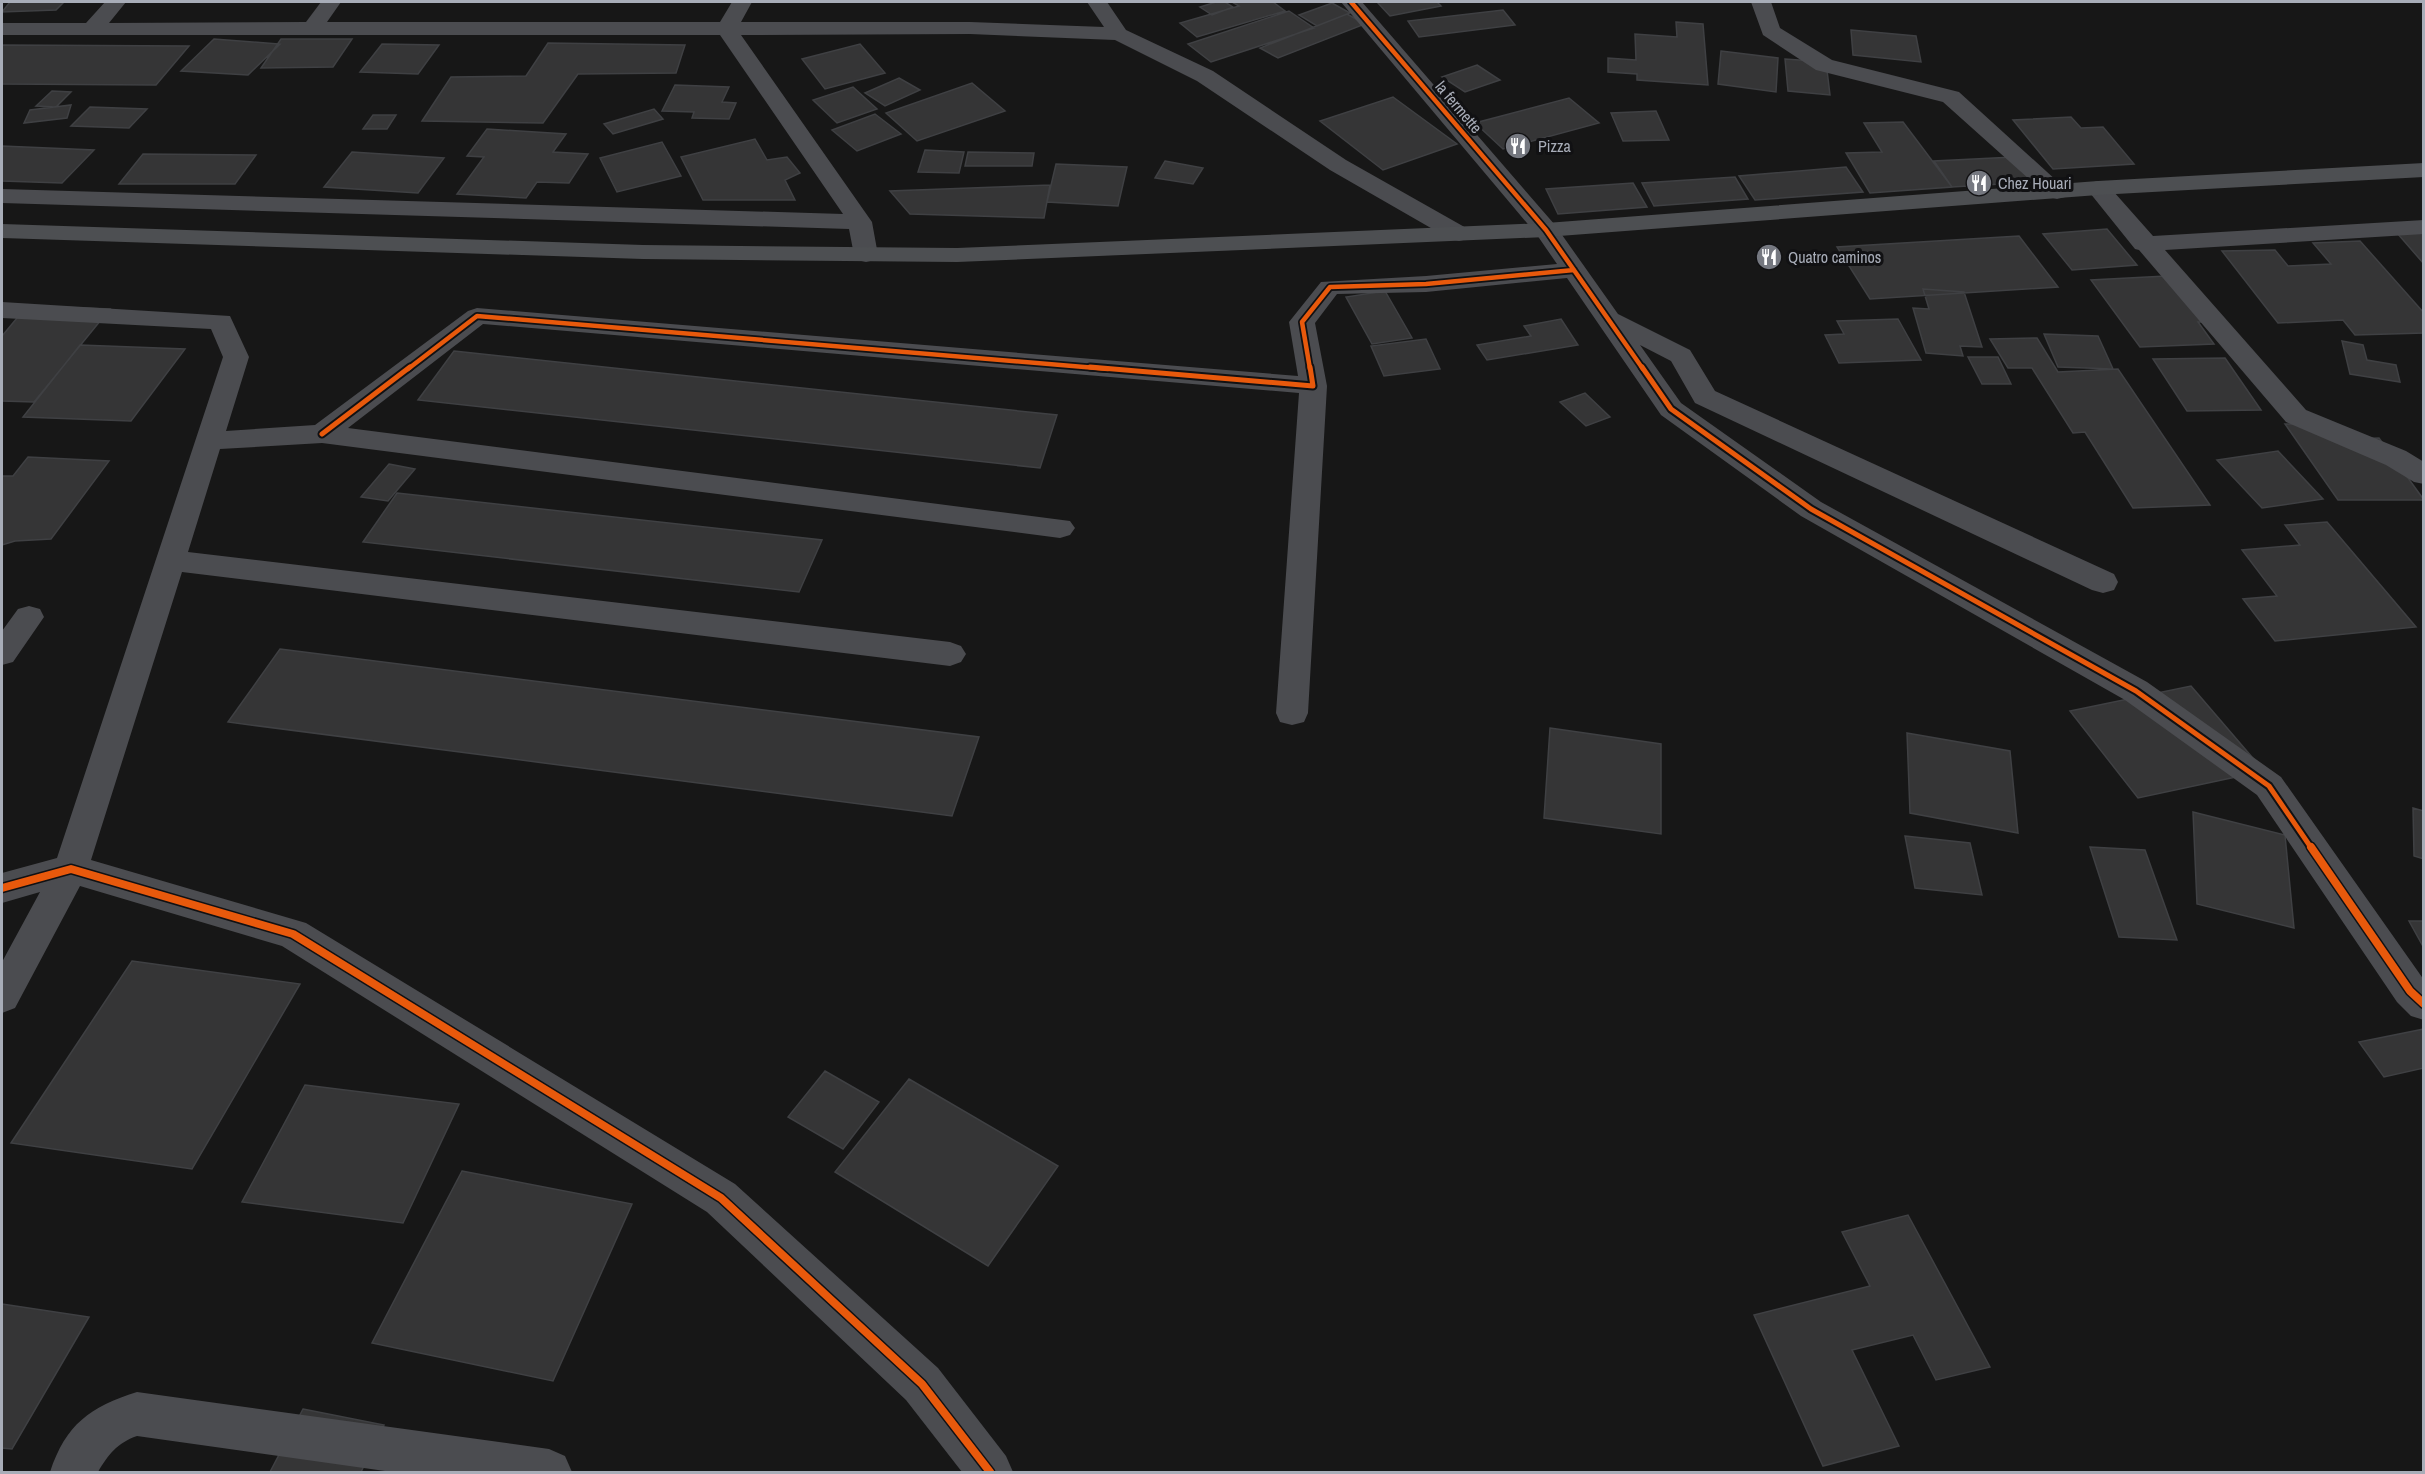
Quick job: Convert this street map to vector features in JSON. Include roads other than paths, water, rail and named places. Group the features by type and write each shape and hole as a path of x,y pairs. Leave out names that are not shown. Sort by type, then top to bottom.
{"main road":[{"path":"2,231 643,252 957,255 1546,230 2098,188 2424,170"}],"street":[{"path":"91,30 116,2"},
{"path":"312,30 332,2"},
{"path":"727,29 742,2"},
{"path":"1097,2 1119,34"},
{"name":"la fermette","path":"1351,2 1546,230 1671,408 1811,509 2136,691 2269,786 2410,991 2424,1004"},
{"path":"1761,2 1770,31 1824,65 1951,98 2057,192"},
{"path":"2,29 970,28 1119,34 1205,76 1338,165 1459,234"},
{"path":"727,29 860,222 867,255"},
{"path":"2098,188 2144,244 2296,416 2410,457 2424,475"},
{"path":"2,196 860,222"},
{"path":"2144,244 2424,227"},
{"path":"1292,713 1313,386 1302,322 1330,287 1426,284 1574,270"},
{"path":"2,310 221,322 237,357 71,869 2,997"},
{"path":"322,434 477,316 1313,386"},
{"path":"1607,318 1681,356 1705,397 2103,582"},
{"path":"209,441 322,434 1060,528"},
{"path":"171,560 950,654"},
{"path":"2,654 29,617"},
{"path":"2,888 71,869 293,934 721,1198 922,1384 990,1473"},
{"path":"73,1473 97,1432 115,1420 137,1414 549,1473"}],"place":[{"name":"Pizza","path":"1518,146"},
{"name":"Chez Houari","path":"1979,183"},
{"name":"Quatro caminos","path":"1769,257"}]}
